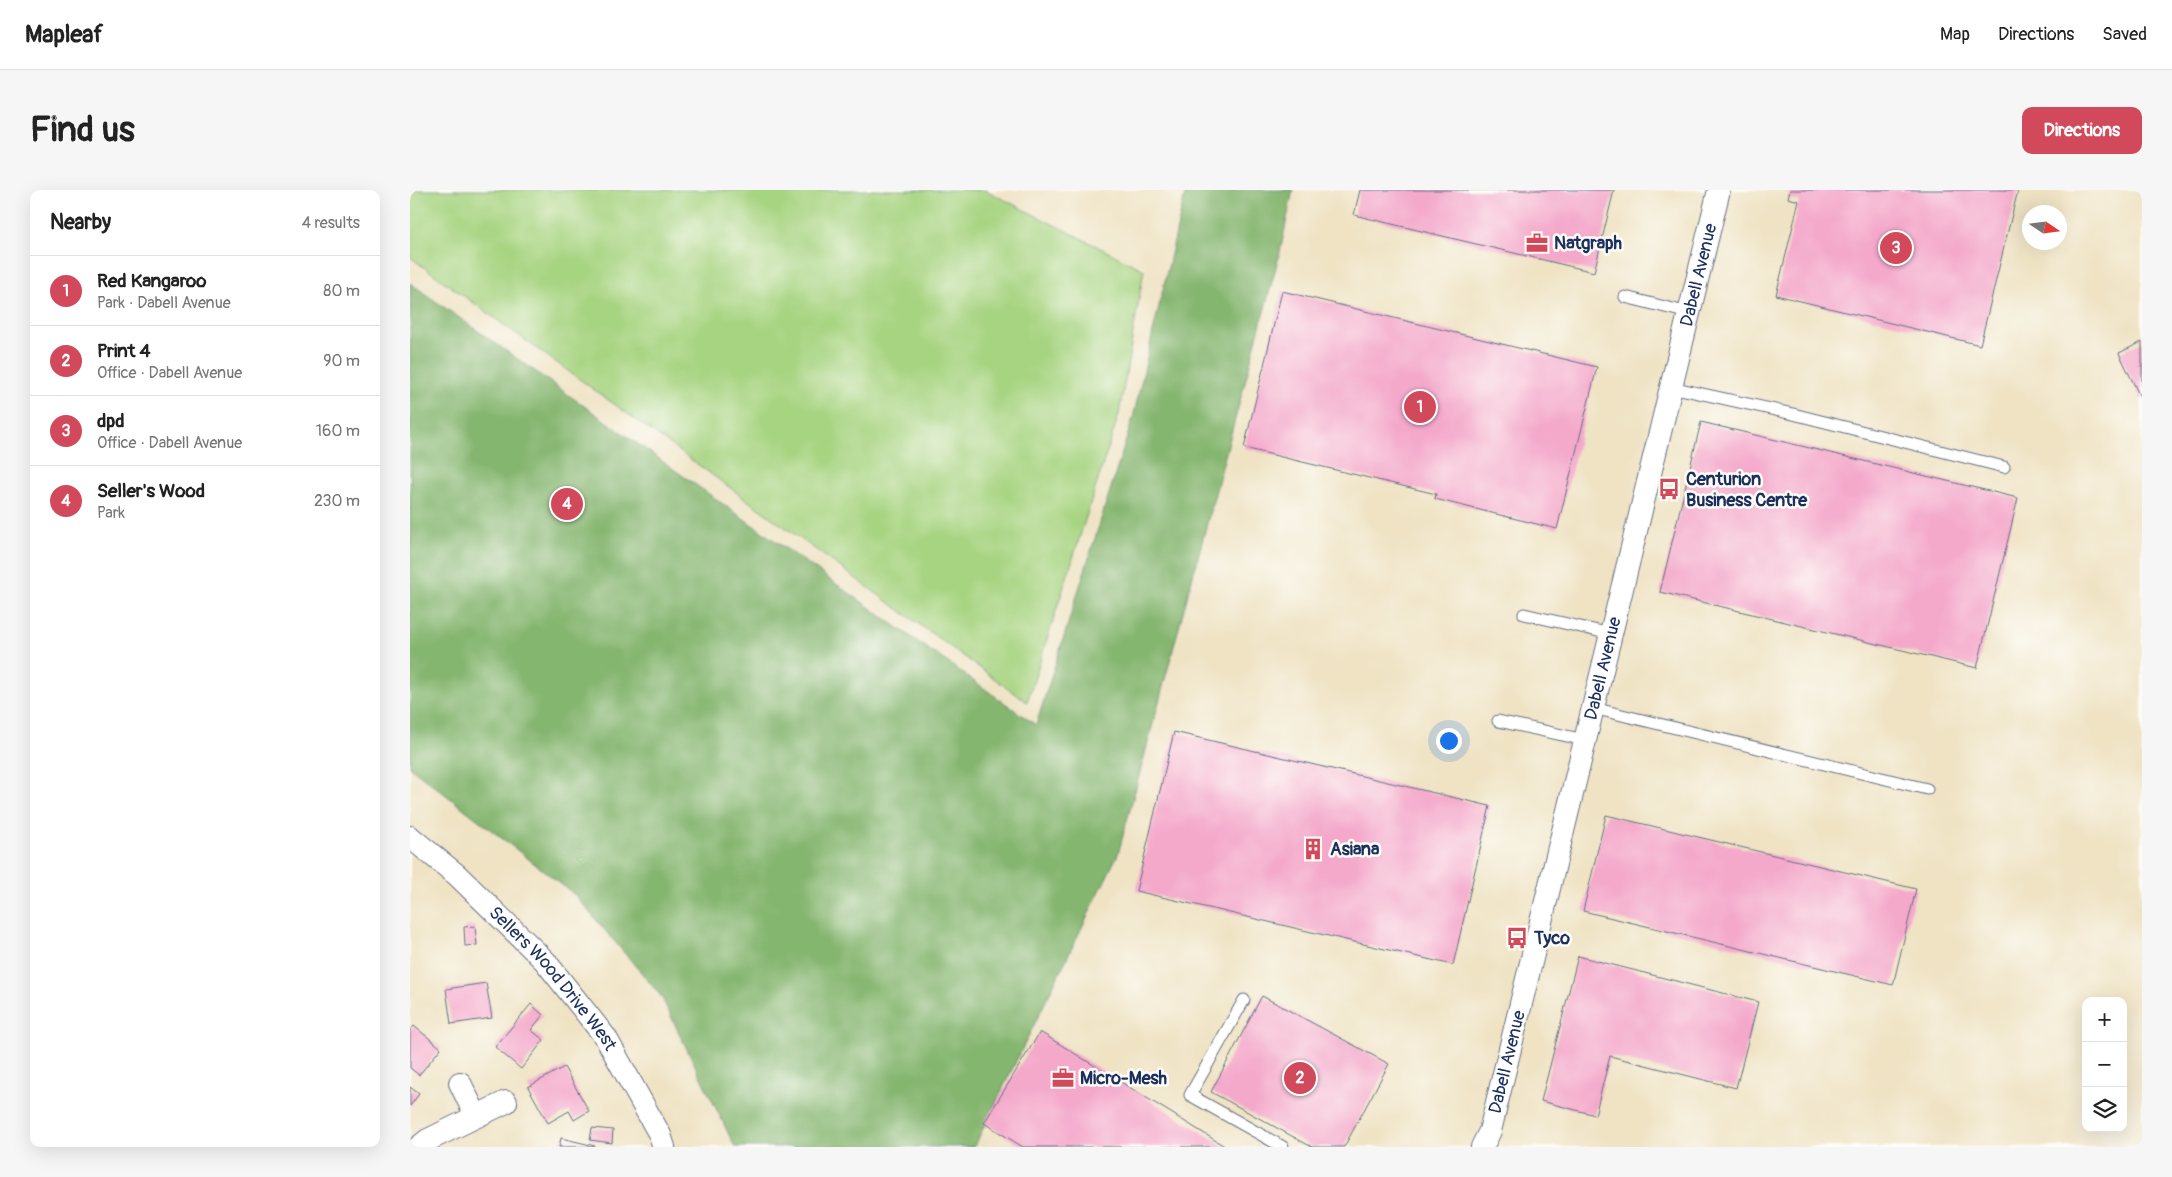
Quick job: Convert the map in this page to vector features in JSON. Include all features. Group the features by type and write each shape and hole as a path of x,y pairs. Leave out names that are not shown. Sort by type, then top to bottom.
{"street":[{"name":"Dabell Avenue","path":"1482,1147 1490,1131 1719,190"},
{"name":"Sellers Wood Drive West","path":"410,837 457,875 545,961 606,1038 660,1135 664,1147"},
{"path":"460,1084 476,1116"},
{"path":"419,1147 506,1102"}],"lane":[{"path":"1625,297 1689,313"},
{"path":"1671,387 1793,414 2004,467"},
{"path":"1524,614 1611,634"},
{"path":"1593,708 1927,790"},
{"path":"1498,721 1585,740"},
{"path":"1244,1000 1190,1094 1283,1147"}],"green space":[{"path":"410,190 985,190 1144,270 1119,414 1027,702 410,257"},
{"path":"1186,190 1293,190 1280,252 1118,854 974,1147 735,1147 661,996 575,895 410,767 410,283 1036,725 1133,418"}],"building":[{"name":"Natgraph","path":"1360,190 1614,190 1594,272 1354,215"},
{"path":"1790,190 2018,190 1980,345 1776,295 1799,201 1788,198"},
{"path":"1282,291 1597,367 1557,529 1435,499 1436,494 1244,448"},
{"path":"2142,342 2142,401 2119,353"},
{"path":"1701,422 2018,498 1977,668 1660,592"},
{"name":"Asiana","path":"1174,732 1490,806 1453,965 1136,891"},
{"path":"1606,815 1916,889 1893,985 1583,911"},
{"path":"475,926 477,945 465,946 464,927"},
{"path":"1578,956 1758,1002 1736,1088 1610,1056 1595,1115 1541,1101"},
{"path":"486,983 492,1018 451,1024 446,989"},
{"path":"1262,996 1389,1064 1344,1147 1312,1147 1211,1092"},
{"path":"531,1004 543,1015 531,1030 544,1040 521,1069 495,1047"},
{"path":"414,1026 441,1048 419,1075 410,1068 410,1030"},
{"name":"Micro-Mesh","path":"1040,1032 1226,1147 1023,1147 984,1123"},
{"path":"564,1067 589,1111 574,1120 569,1111 548,1123 528,1087"},
{"path":"410,1087 419,1094 410,1106"},
{"path":"592,1128 613,1130 612,1143 590,1140"},
{"path":"561,1138 595,1146 595,1147 559,1147"}],"place":[{"name":"Natgraph","path":"1537,243"},
{"name":"dpd","path":"1896,248"},
{"name":"Red Kangaroo","path":"1420,407"},
{"name":"Centurion Business Centre","path":"1669,489"},
{"name":"Seller's Wood","path":"567,504"},
{"name":"Asiana","path":"1313,849"},
{"name":"Tyco","path":"1517,938"},
{"name":"Micro-Mesh","path":"1063,1078"},
{"name":"Print 4","path":"1300,1078"}]}
